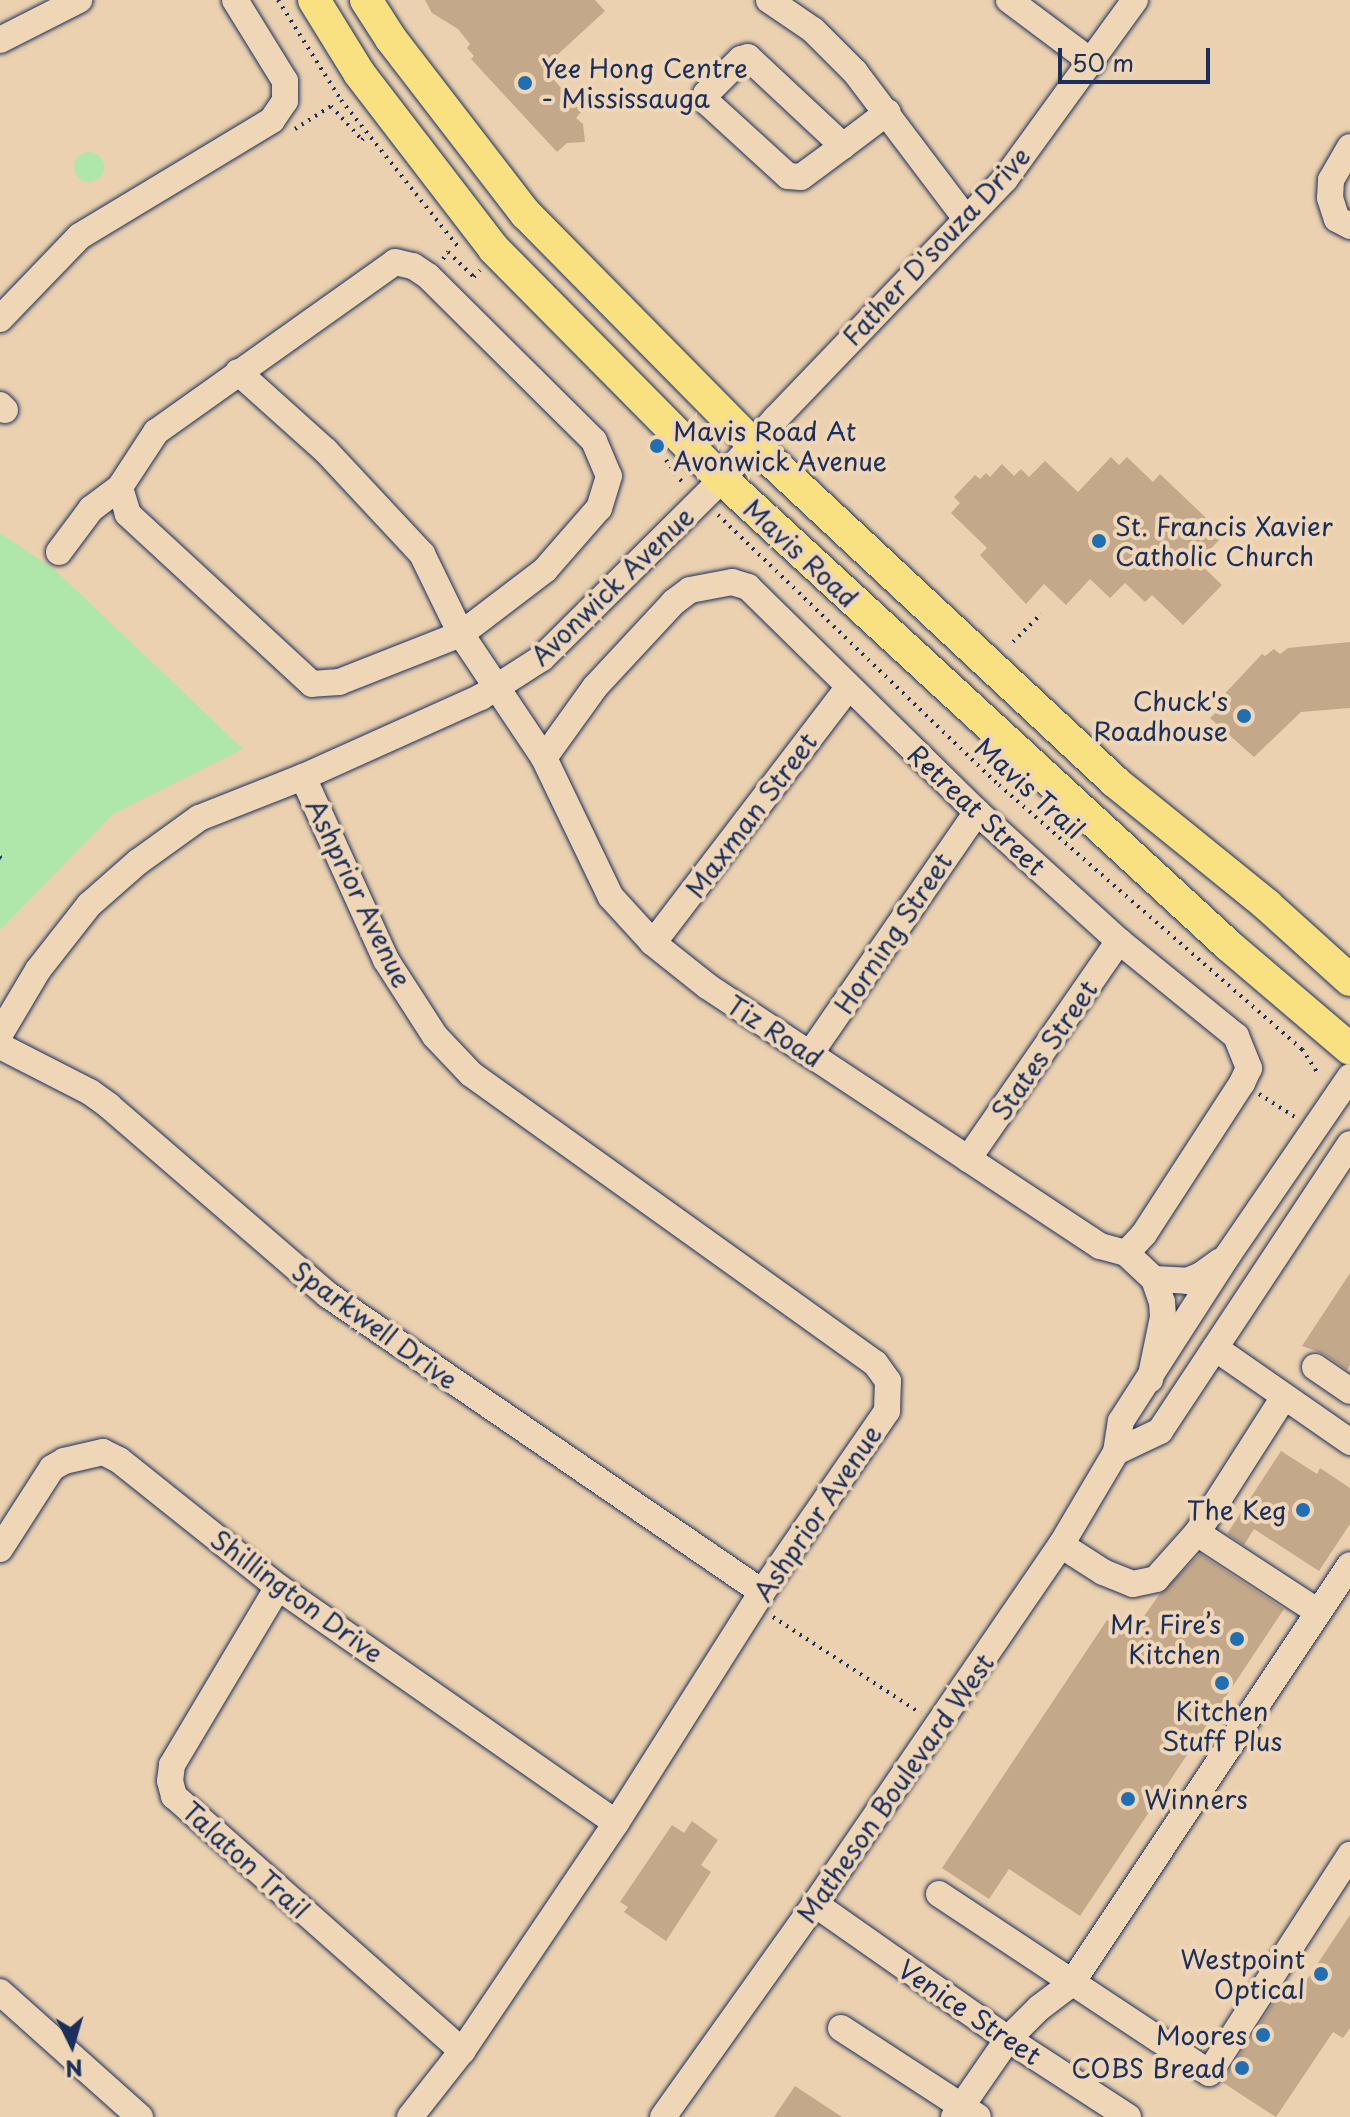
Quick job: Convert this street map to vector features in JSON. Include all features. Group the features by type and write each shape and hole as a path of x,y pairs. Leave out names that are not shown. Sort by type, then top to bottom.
{"main road":[{"name":"Mavis Road","path":"314,0 359,73 494,249 722,479 1228,945 1350,1049"},
{"name":"Mavis Road","path":"366,0 391,39 526,214 753,444 1114,781 1267,905 1350,980"}],"street":[{"path":"0,40 79,0"},
{"path":"0,319 80,236 272,120 285,101 285,81 235,0"},
{"path":"769,0 813,30 855,72 966,219"},
{"path":"1009,0 1092,62"},
{"name":"Father D'souza Drive","path":"722,479 1005,179 1135,0"},
{"path":"843,146 748,57 741,59 706,94 708,103 788,176 801,177 843,146 888,112"},
{"path":"1350,147 1331,180 1330,198 1337,219 1350,226"},
{"path":"59,552 91,509 120,487 156,432 395,262 413,266 428,276 594,441 609,476 599,508 545,570 461,634 339,682 312,684 128,514 120,487"},
{"name":"Tiz Road","path":"238,372 326,451 422,554 461,634 544,758 611,897 653,943 707,986 1100,1246 1126,1253 1154,1279"},
{"name":"Avonwick Avenue","path":"0,1034 38,970 89,905 138,862 199,818 303,777 481,697 542,658 722,479"},
{"name":"Retreat Street","path":"544,758 595,687 674,602 690,590 732,582 748,587 977,812 1119,941 1236,1036 1249,1068 1144,1234 1126,1253"},
{"name":"Maxman Street","path":"653,943 849,687"},
{"name":"Ashprior Avenue","path":"303,777 386,960 435,1036 471,1074 875,1363 888,1381 887,1411 758,1598 616,1823 462,2051 410,2117"},
{"name":"Horning Street","path":"810,1054 977,812"},
{"name":"States Street","path":"968,1159 1119,941"},
{"name":"Sparkwell Drive","path":"0,1046 100,1099 328,1295 758,1598"},
{"name":"Matheson Boulevard West","path":"663,2117 815,1904 1061,1545 1116,1452 1121,1421 1228,1255 1350,1077"},
{"path":"1116,1452 1160,1431 1350,1144"},
{"path":"1150,1380 1163,1317 1154,1279 1187,1281 1201,1275 1228,1255"},
{"path":"1215,1348 1350,1442"},
{"path":"1315,1367 1350,1393 1328,1427"},
{"path":"1061,1545 1103,1572 1133,1584 1156,1579 1197,1533 1284,1397"},
{"name":"Shillington Drive","path":"0,1549 52,1468 64,1461 103,1452 119,1460 278,1587 616,1823"},
{"path":"1197,1533 1318,1612"},
{"path":"841,2028 965,2113 1008,2039 1039,2008 1071,1984 1350,1565"},
{"name":"Talaton Trail","path":"278,1587 172,1765 170,1781 174,1796 462,2051"},
{"path":"939,1894 1209,2073 1350,1855"},
{"name":"Venice Street","path":"815,1904 1008,2039 1128,2117"},
{"path":"0,1992 140,2117"}],"path":[{"path":"272,120 282,137 331,106 362,140 368,134"},
{"path":"428,276 448,252 474,277 480,270"},
{"name":"Mavis Trail","path":"725,521 999,785 1302,1049 1318,1074"},
{"path":"1013,642 1041,614"},
{"path":"1255,1092 1297,1118"},
{"path":"758,1598 939,1725"}],"green space":[{"path":"89,152 100,156 104,167 100,178 89,182 78,178 74,167 78,156"},
{"path":"0,533 55,570 243,749 113,814 0,930"}],"building":[{"name":"Yee Hong Centre - Mississauga","path":"425,0 595,0 605,11 543,68 582,111 576,118 583,124 585,142 567,143 557,152 471,59 474,56 467,48 470,44 458,29 432,13"},
{"name":"St. Francis Xavier Catholic Church","path":"1111,457 1119,465 1127,457 1153,482 1160,474 1224,535 1198,562 1222,585 1183,625 1152,595 1145,602 1125,583 1110,598 1090,579 1066,605 1044,584 1026,604 980,555 987,548 951,513 960,503 954,497 975,475 980,479 986,473 990,477 1002,464 1014,476 1021,469 1029,477 1045,461 1078,492"},
{"path":"1350,642 1350,708 1301,712 1254,757 1210,718 1221,708 1217,702 1262,654 1265,656 1274,649 1280,654 1288,648"},
{"path":"1350,1273 1350,1365 1347,1370 1324,1354 1302,1346"},
{"path":"1281,1451 1317,1474 1320,1468 1350,1488 1350,1524 1319,1571 1254,1529 1244,1545 1227,1534"},
{"path":"1200,1554 1284,1609 1080,1916 1009,1869 989,1899 942,1868 1107,1620 1130,1636 1159,1595"},
{"path":"692,1821 718,1840 701,1865 711,1872 666,1941 624,1912 628,1907 620,1902 672,1825 684,1833"},
{"path":"1350,1915 1350,2028 1343,2038 1333,2032 1276,2117 1222,2082 1277,1997 1290,2005"},
{"path":"795,2086 842,2117 774,2117"}],"place":[{"name":"Yee Hong Centre - Mississauga","path":"525,83"},
{"name":"Mavis Road At Avonwick Avenue","path":"657,446"},
{"name":"St. Francis Xavier Catholic Church","path":"1099,541"},
{"name":"Chuck's Roadhouse","path":"1244,716"},
{"name":"The Keg","path":"1303,1510"},
{"name":"Mr. Fire’s Kitchen","path":"1237,1639"},
{"name":"Kitchen Stuff Plus","path":"1222,1683"},
{"name":"Winners","path":"1128,1799"},
{"name":"Westpoint Optical","path":"1321,1974"},
{"name":"Moores","path":"1263,2035"},
{"name":"COBS Bread","path":"1242,2068"}]}
